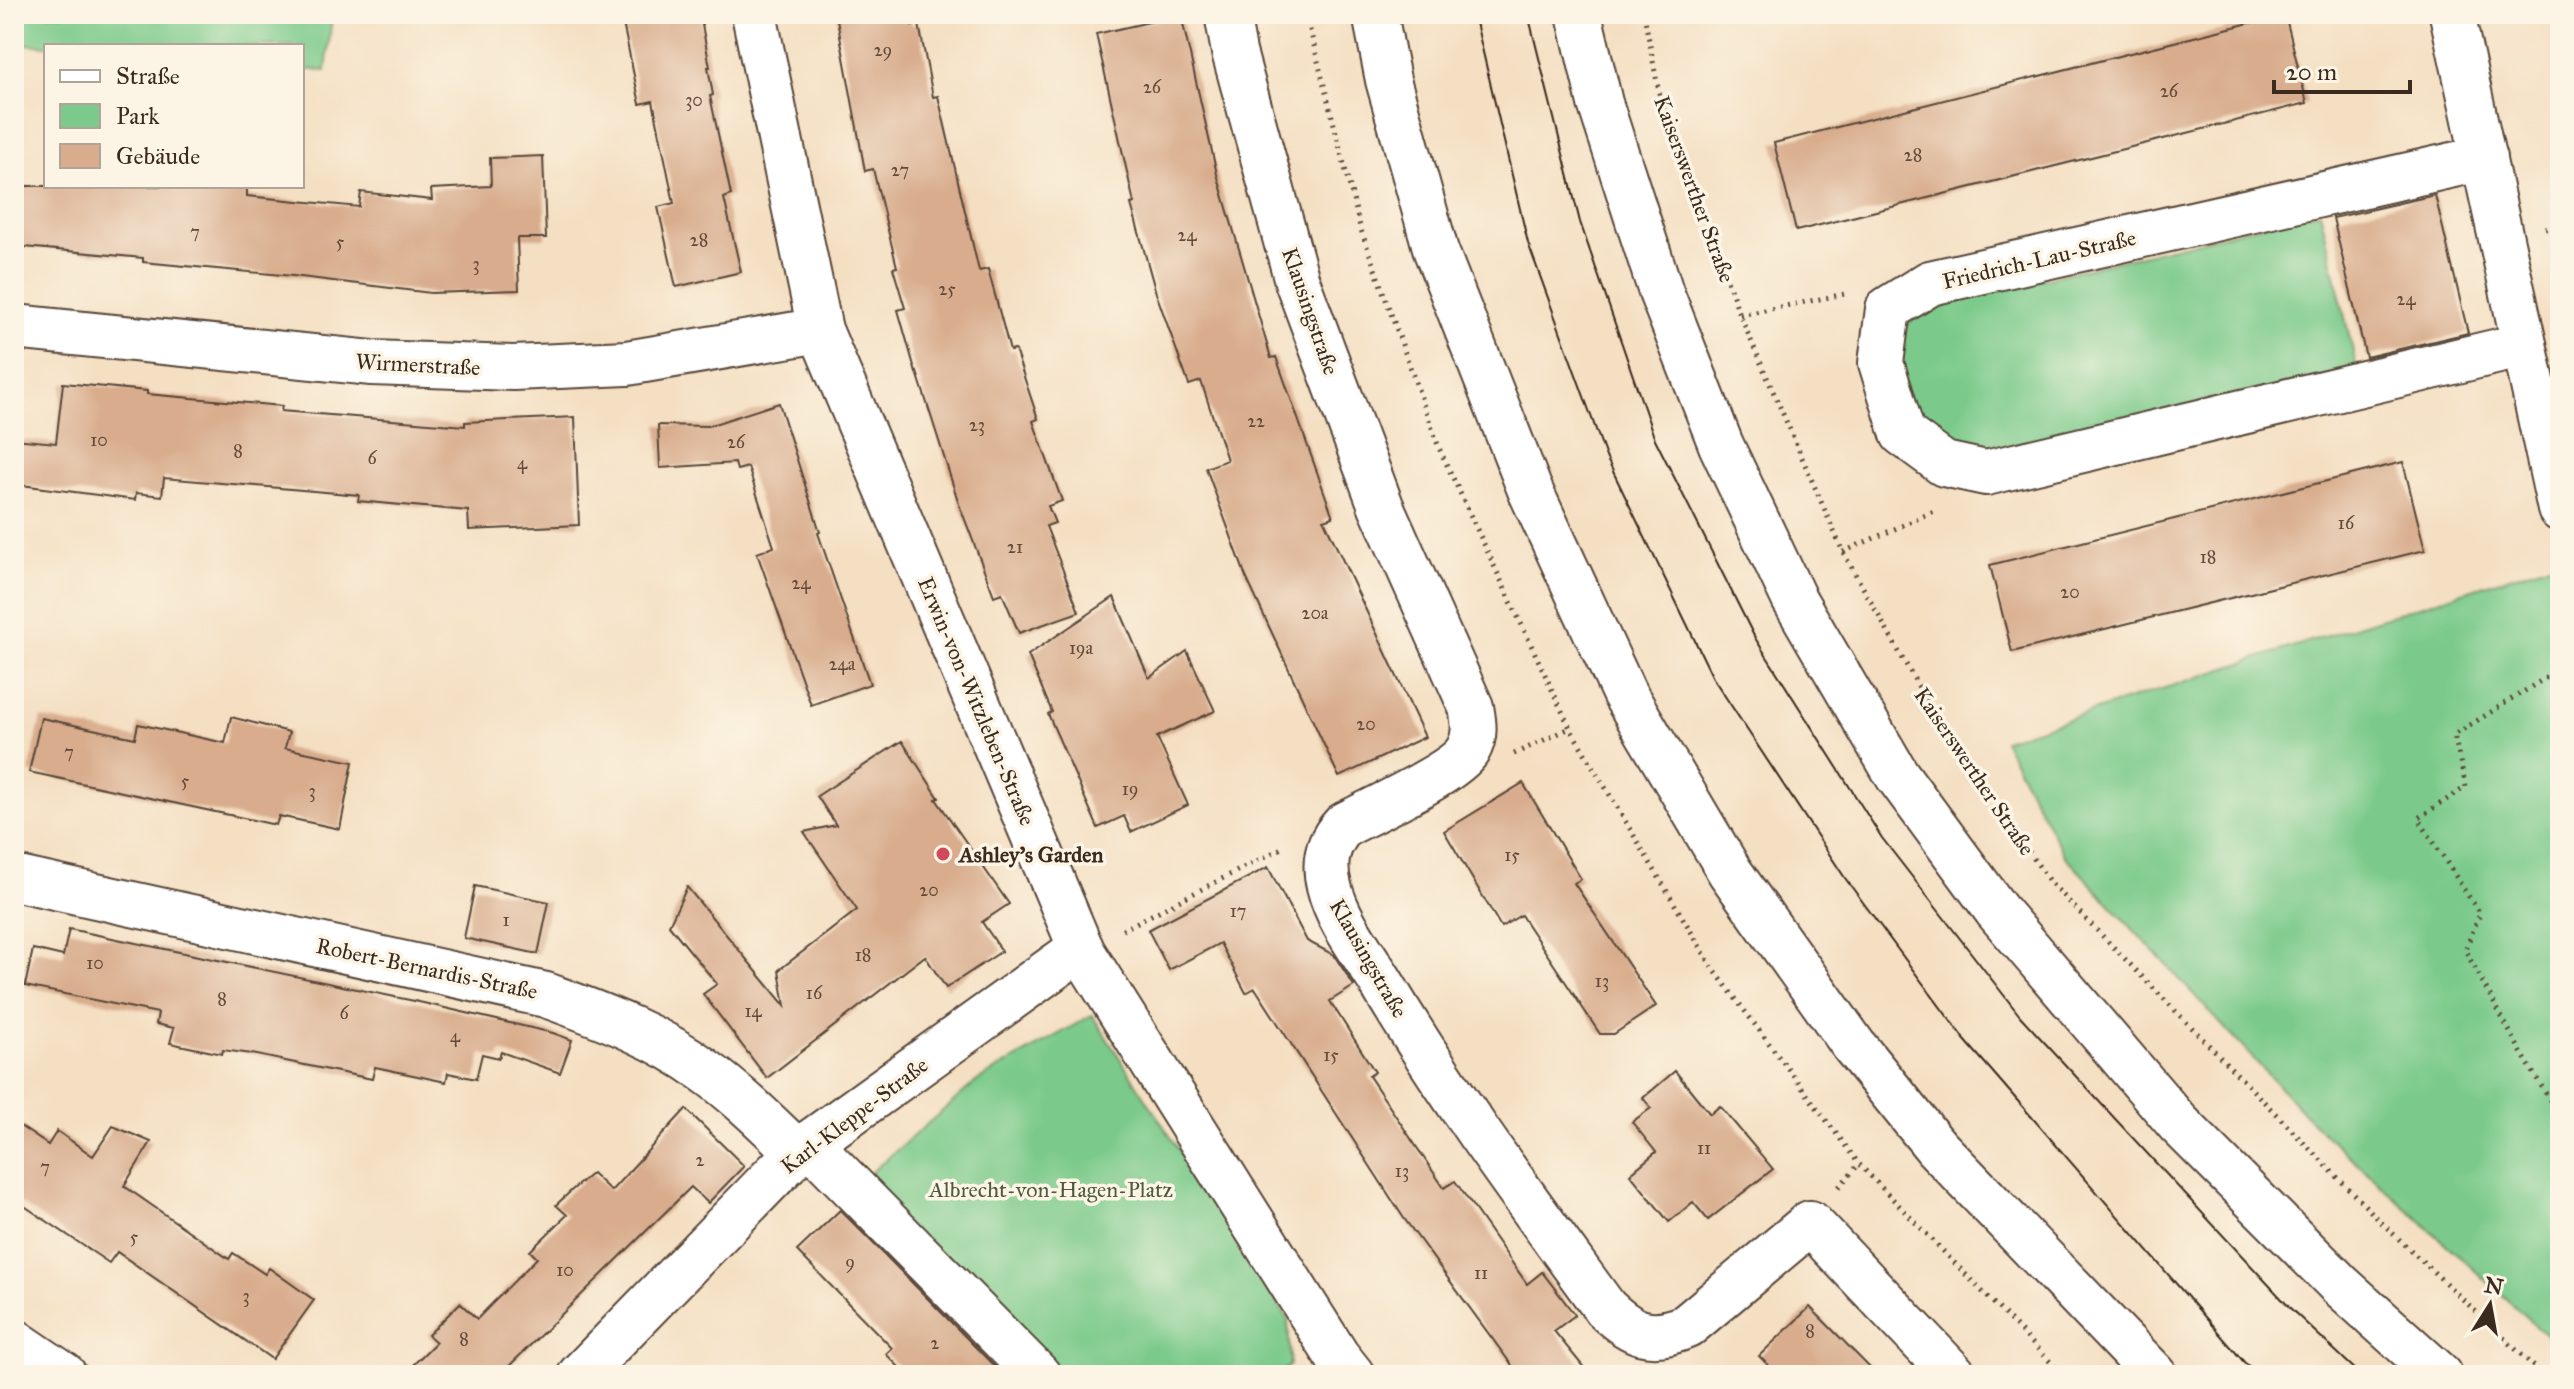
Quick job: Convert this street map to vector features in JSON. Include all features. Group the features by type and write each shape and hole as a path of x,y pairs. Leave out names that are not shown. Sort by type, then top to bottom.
{"street":[{"name":"Erwin-von-Witzleben-Straße","path":"754,14 820,330 1081,950 1334,1369"},
{"name":"Klausingstraße","path":"1227,14 1234,52 1297,281 1381,506 1471,707 1475,730"},
{"path":"1375,14 1388,80 1436,251 1530,490 1624,693 1730,872 1854,1046 1936,1147 2155,1375"},
{"path":"1579,14 1600,103 1651,263 1721,445 1794,599 1897,775 1997,911 2178,1123 2340,1285 2440,1375"},
{"path":"2452,14 2524,345 2547,387 2560,509"},
{"name":"Friedrich-Lau-Straße","path":"1888,309 1930,283 2484,158"},
{"path":"1888,309 1881,363 1903,434 1944,464 1986,473 2524,345"},
{"name":"Wirmerstraße","path":"14,327 372,363 513,368 627,363 820,330"},
{"path":"1328,852 1333,837 1344,825 1453,766 1468,751 1475,730"},
{"name":"Klausingstraße","path":"1328,852 1325,865 1336,908 1398,1011 1468,1119 1605,1308 1617,1320 1648,1335 1668,1334 1687,1326 1810,1223 1954,1375"},
{"name":"Robert-Bernardis-Straße","path":"14,878 546,995 661,1043 740,1098 803,1148"},
{"name":"Karl-Kleppe-Straße","path":"580,1375 803,1148 1081,950"},
{"path":"803,1148 1038,1375"},
{"path":"14,1341 64,1375"}],"path":[{"name":"Kaiserswerther Straße","path":"1644,14 1660,98 1740,315 1843,552 1926,700 2049,881 2383,1224 2543,1375"},
{"path":"1740,315 1858,292 1888,309"},
{"path":"1843,552 1939,509 1944,464"},
{"path":"2560,669 2454,735 2466,787 2418,818 2480,914 2465,950 2560,1117"},
{"path":"1475,730 1516,755 1570,728"},
{"path":"1081,950 1286,846 1328,852"}],"green space":[{"path":"14,14 332,14 326,71 304,69 304,44 44,46 14,43"},
{"path":"2320,211 2357,369 1987,462 1931,439 1908,398 1896,355 1901,332 1922,309"},
{"path":"2556,562 2560,579 2560,1348 2314,1124 2064,855 2003,740"},
{"name":"Albrecht-von-Hagen-Platz","path":"1092,1015 1288,1319 1290,1365 1278,1375 1054,1375 861,1181 977,1081"}],"building":[{"path":"621,14 700,14 710,67 713,95 710,96 731,195 724,198 741,272 676,287 658,207 674,203 653,101 640,104"},
{"path":"836,14 910,14 912,25 919,24 933,97 938,96 979,271 988,269 1010,351 1015,350 1038,419 1033,421 1062,501 1048,506 1055,523 1046,526 1079,612 1019,633 1002,593 994,596 959,504 898,310 905,308 893,268 897,267 873,169 865,171"},
{"path":"2285,14 2307,103 1796,231 1774,143"},
{"path":"1181,15 1217,174 1271,358 1276,357 1333,517 1324,520 1425,737 1339,777 1246,577 1206,468 1227,460 1201,381 1189,385 1156,293 1131,204 1134,203 1096,34"},
{"path":"543,156 546,238 517,238 519,290 431,293 143,262 143,258 14,246 14,186 247,188 247,196 359,207 361,192 432,200 431,189 491,186 490,158"},
{"path":"2435,195 2468,333 2366,357 2333,218"},
{"path":"63,383 282,406 281,411 465,426 465,422 575,417 579,525 469,530 468,511 358,501 359,495 164,478 162,496 136,493 135,500 14,484 14,439 56,443"},
{"path":"779,403 818,533 870,684 811,705 757,553 774,547 748,467 737,470 735,463 660,468 658,425 708,426"},
{"path":"2403,462 2425,550 2012,652 1990,565"},
{"path":"1114,597 1149,678 1187,651 1215,711 1157,737 1188,805 1131,832 1124,816 1098,828 1048,714 1052,712 1028,655"},
{"path":"231,717 289,732 285,748 353,762 340,829 279,816 276,825 29,772 41,718 135,738 138,724 225,743"},
{"path":"902,741 939,798 936,799 1009,904 982,922 1002,951 946,988 925,956 767,1078 703,994 717,984 669,925 687,887 785,1006 779,970 857,910 804,832 836,825 817,796"},
{"path":"1523,783 1581,879 1574,883 1656,1006 1614,1034 1600,1034 1521,915 1501,927 1444,831"},
{"path":"1268,867 1307,941 1334,955 1354,986 1330,1001 1375,1072 1369,1076 1444,1188 1455,1181 1527,1284 1542,1272 1575,1315 1554,1331 1590,1375 1519,1375 1403,1217 1255,988 1246,993 1220,943 1169,970 1148,930"},
{"path":"475,886 549,902 538,954 464,938"},
{"path":"69,929 419,1002 572,1040 560,1073 501,1052 499,1058 482,1054 476,1079 448,1073 446,1082 375,1067 372,1079 252,1054 223,1050 222,1054 170,1043 174,1028 156,1024 158,1013 25,986 33,949 63,956"},
{"path":"1675,1071 1710,1114 1720,1106 1773,1169 1708,1220 1693,1202 1669,1222 1630,1174 1656,1152 1632,1122 1651,1108 1643,1098"},
{"path":"686,1109 744,1166 708,1203 691,1187 500,1375 403,1375 436,1342 428,1335 460,1303 477,1319 537,1258 530,1251 567,1215 556,1205 592,1173 611,1191"},
{"path":"14,1122 48,1145 57,1131 93,1156 113,1126 151,1142 124,1186 229,1259 233,1253 265,1274 269,1268 314,1300 272,1359 117,1252 109,1263 14,1199"},
{"path":"840,1210 1003,1375 907,1375 886,1354 892,1348 797,1251"},
{"path":"1810,1307 1877,1375 1778,1375 1759,1356"}],"tram line":[{"path":"1474,14 1528,243 1606,457 1713,678 1845,878 1964,1039 2244,1362 2259,1375"},
{"path":"1528,14 1580,222 1654,437 1755,638 1882,838 2020,1016 2292,1310 2361,1375"}],"place":[{"name":"Ashley's Garden","path":"943,854"}]}
